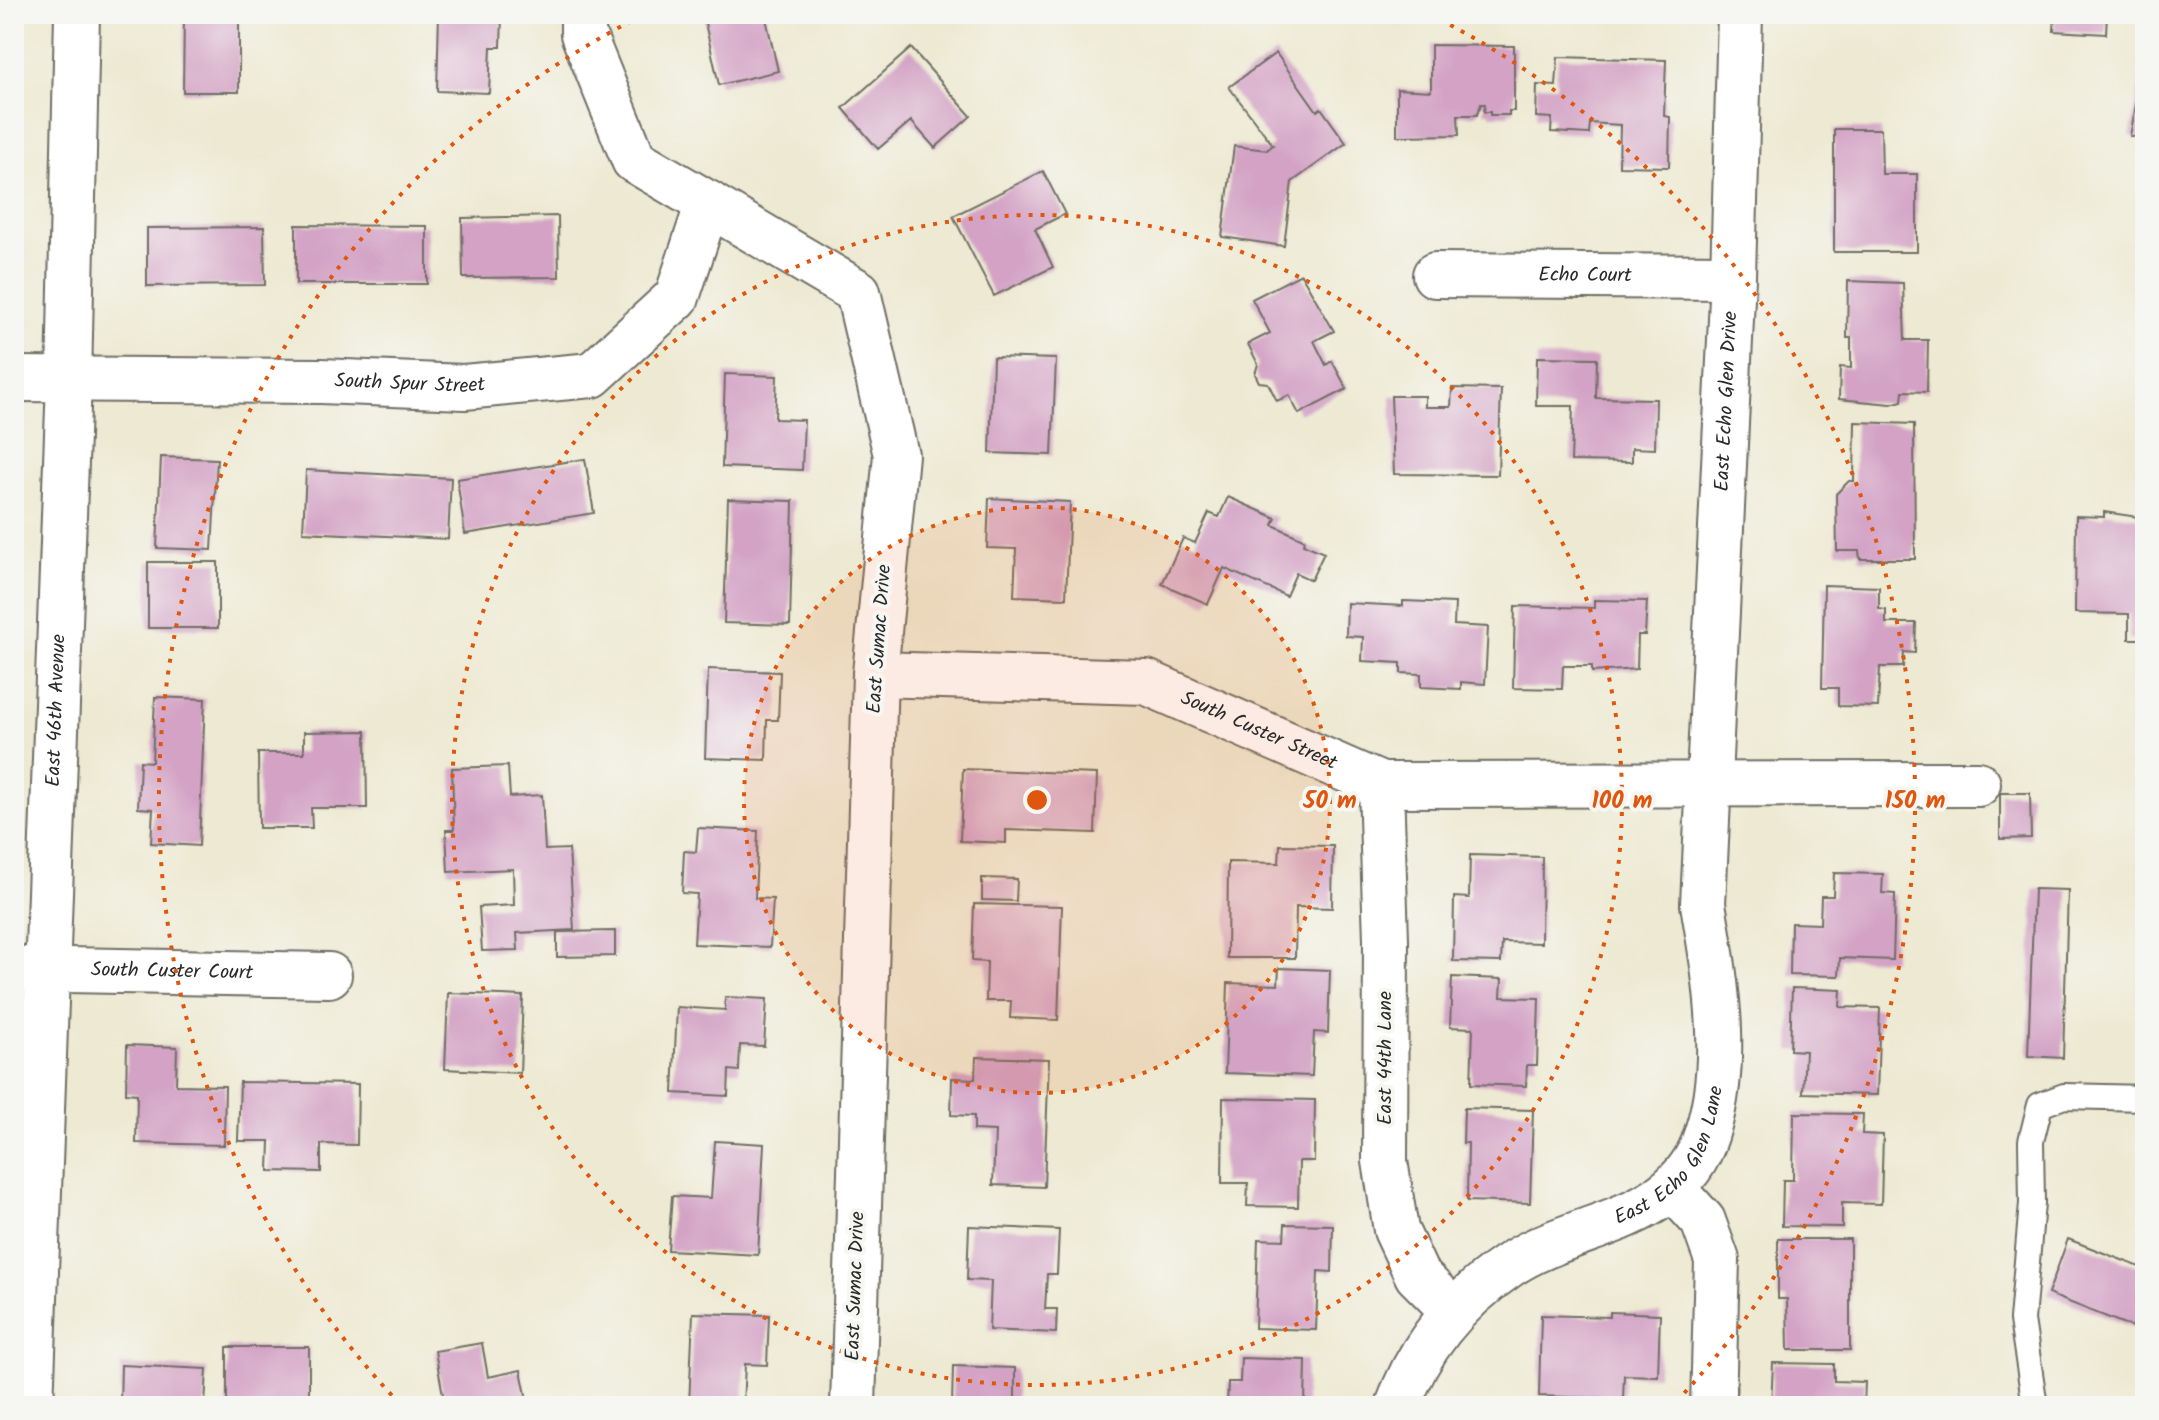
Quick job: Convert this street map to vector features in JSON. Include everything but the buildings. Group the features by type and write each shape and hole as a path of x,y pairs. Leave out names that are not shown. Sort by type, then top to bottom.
{"street":[{"name":"East 46th Avenue","path":"31,1406 30,969 69,381 77,14"},
{"name":"East Sumac Drive","path":"583,14 583,34 634,160 858,292 896,455 875,674 853,1406"},
{"name":"East Echo Glen Drive","path":"1709,786 1733,277 1740,14"},
{"name":"South Spur Street","path":"14,379 321,381 464,387 592,375 677,297 708,203"},
{"name":"Echo Court","path":"1435,275 1733,277"},
{"name":"South Custer Street","path":"875,674 1146,682 1381,785 1978,784"},
{"name":"East 44th Lane","path":"1381,785 1386,940 1385,1161 1396,1230 1417,1275 1453,1311"},
{"name":"East Echo Glen Lane","path":"1398,1406 1410,1372 1453,1311 1509,1265 1573,1234 1624,1219 1673,1188 1703,1145 1718,1076 1718,992 1703,904 1709,786"},
{"name":"South Custer Court","path":"30,969 329,975"},
{"path":"1673,1188 1703,1221 1717,1260 1713,1406"}],"lane":[{"path":"2035,1406 2022,1320 2032,1203 2031,1141 2040,1105 2064,1096 2145,1098"}]}
